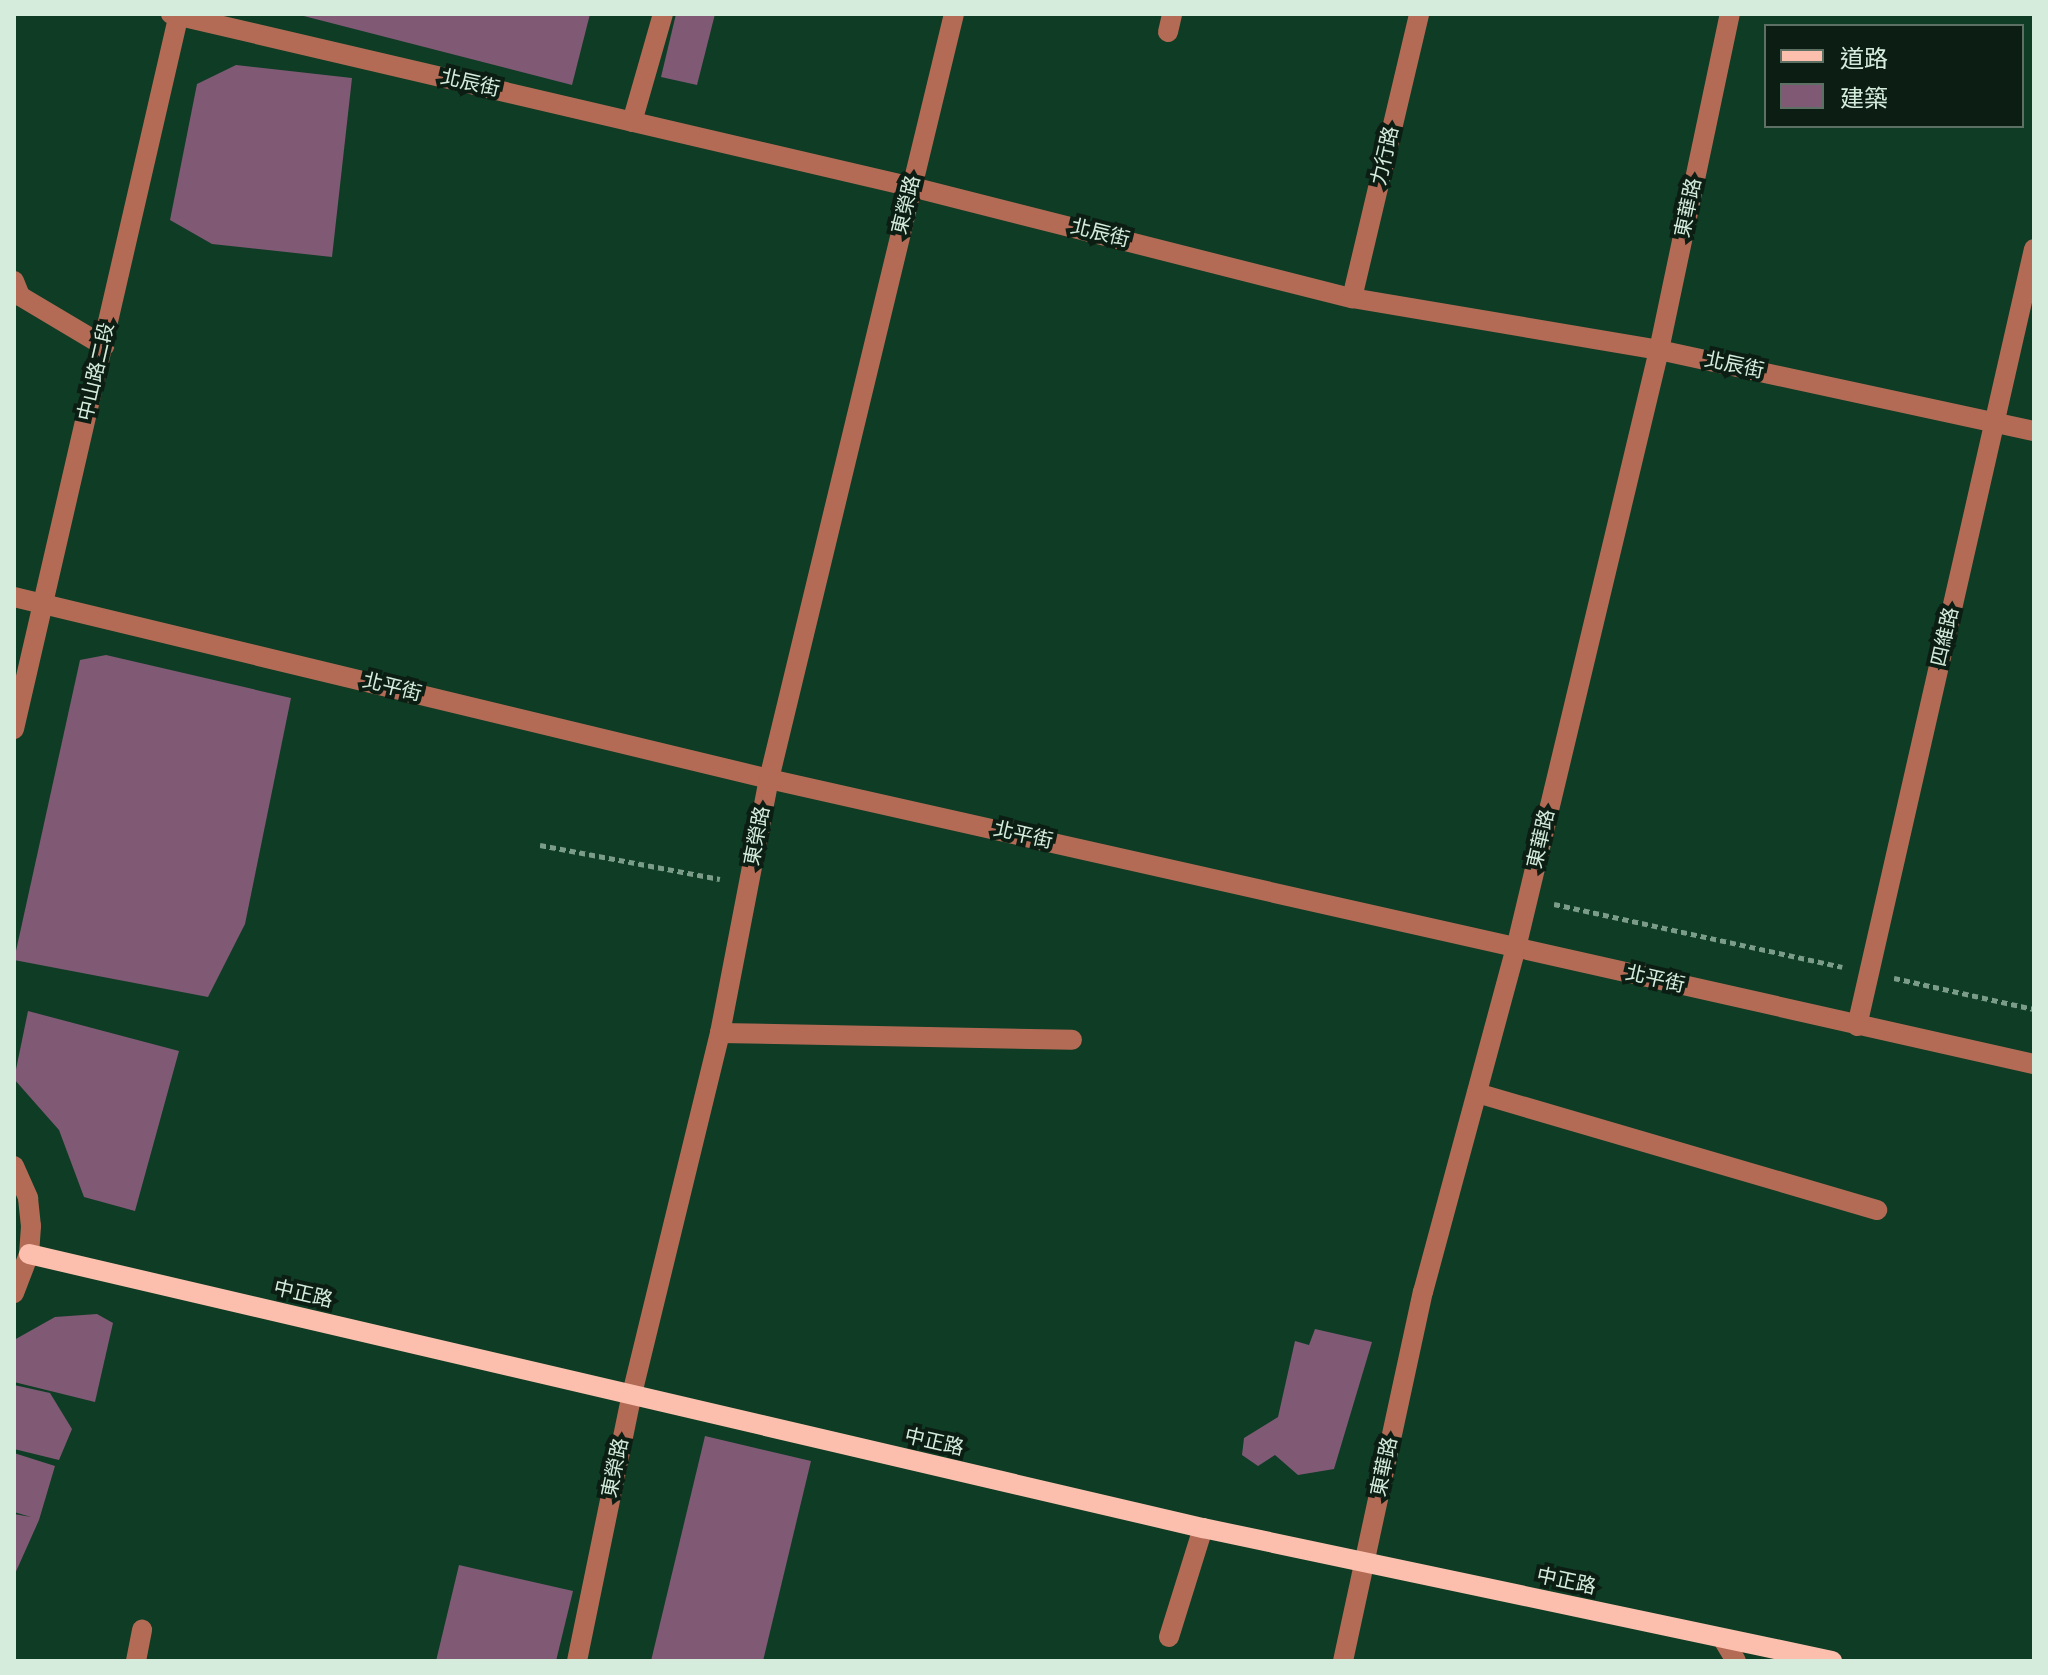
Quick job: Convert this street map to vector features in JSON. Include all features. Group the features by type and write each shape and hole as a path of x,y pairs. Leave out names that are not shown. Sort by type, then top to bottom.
{"main road":[{"name":"中正路","path":"29,1254 631,1398 1203,1528 1724,1641 1832,1661"}],"street":[{"name":"北辰街","path":"176,14 912,187 1352,298 1659,350 2034,431"},
{"name":"中山路二段","path":"14,729 104,346 176,14"},
{"path":"632,122 663,14"},
{"name":"東榮路","path":"577,1661 631,1398 720,1033 769,779 954,14"},
{"name":"力行路","path":"1352,298 1419,14"},
{"name":"東華路","path":"1343,1661 1423,1292 1516,948 1659,350 1730,14"},
{"name":"四維路","path":"1857,1026 2034,249"},
{"path":"14,281 20,296 104,346"},
{"name":"北平街","path":"14,597 769,779 2034,1064"},
{"path":"720,1033 1072,1040"},
{"path":"1477,1093 1877,1210"},
{"path":"14,1166 28,1198 29,1254 14,1293"},
{"path":"1169,1637 1203,1528"},
{"path":"136,1661 142,1630"},
{"path":"1724,1641 1736,1661"}],"path":[{"path":"540,845 656,871 749,883"},
{"path":"1528,898 2034,1009"}],"building":[{"path":"296,14 590,14 572,85"},
{"path":"676,14 715,14 697,85 661,77"},
{"path":"236,65 352,78 332,257 212,244 170,220 197,84"},
{"path":"106,655 291,698 245,924 208,997 14,960 80,660"},
{"path":"28,1011 179,1051 135,1211 84,1197 59,1130 14,1079"},
{"path":"97,1314 113,1323 95,1402 14,1382 14,1340 55,1317"},
{"path":"1315,1329 1372,1342 1334,1469 1298,1475 1275,1455 1258,1466 1242,1455 1244,1438 1278,1417 1295,1341 1309,1345"},
{"path":"14,1385 50,1393 72,1429 59,1460 14,1449"},
{"path":"705,1436 811,1461 763,1661 651,1661"},
{"path":"14,1453 55,1466 39,1520 14,1576 14,1514 31,1517 14,1512"},
{"path":"459,1565 573,1591 556,1661 436,1661"}]}
